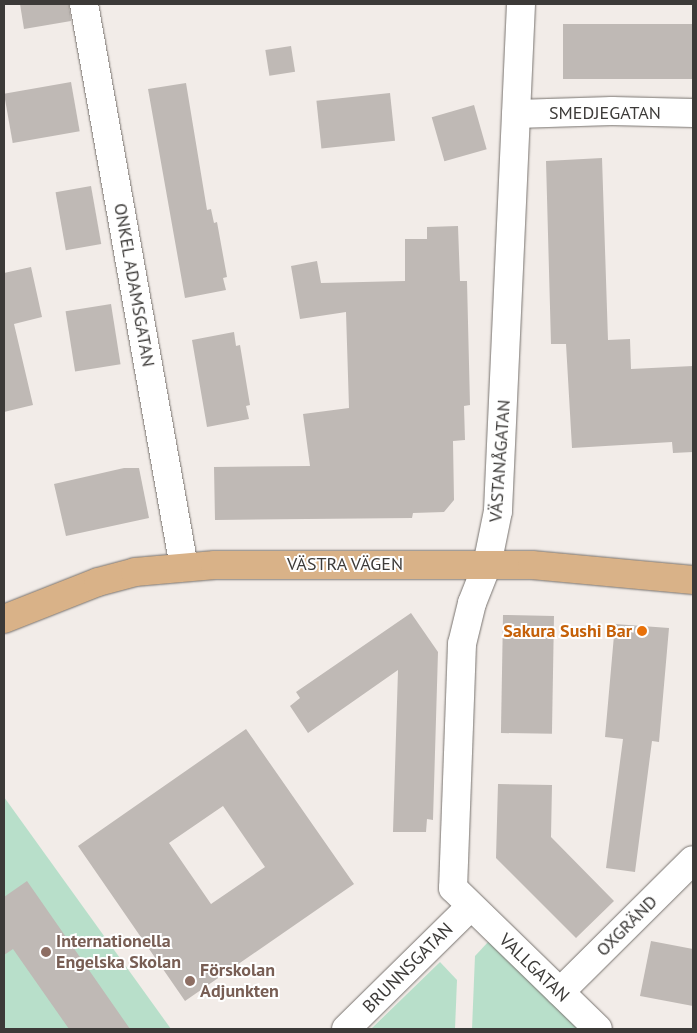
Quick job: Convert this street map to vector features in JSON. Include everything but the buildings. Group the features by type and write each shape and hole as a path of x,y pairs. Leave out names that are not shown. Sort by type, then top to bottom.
{"main road":[{"name":"VÄSTRA VÄGEN","path":"4,619 98,582 135,572 184,567 532,564 693,580"}],"street":[{"name":"ONKEL ADAMSGATAN","path":"84,4 184,567"},
{"name":"VÄSTANÅGATAN","path":"471,906 453,888 462,644 472,603 487,565 498,511 521,4"},
{"name":"SMEDJEGATAN","path":"516,114 612,111 693,113"},
{"name":"OXGRÄND","path":"560,992 693,860"},
{"name":"BRUNNSGATAN","path":"346,1029 471,906"},
{"name":"VALLGATAN","path":"471,906 598,1029"}],"green space":[{"path":"4,797 171,1029 4,1029"},
{"path":"489,941 581,1029 472,1029 475,956"},
{"path":"440,962 457,980 455,1029 371,1029"}],"place":[{"name":"Sakura Sushi Bar","path":"642,631"},
{"name":"Internationella Engelska Skolan","path":"46,952"},
{"name":"Förskolan Adjunkten","path":"190,981"}]}
